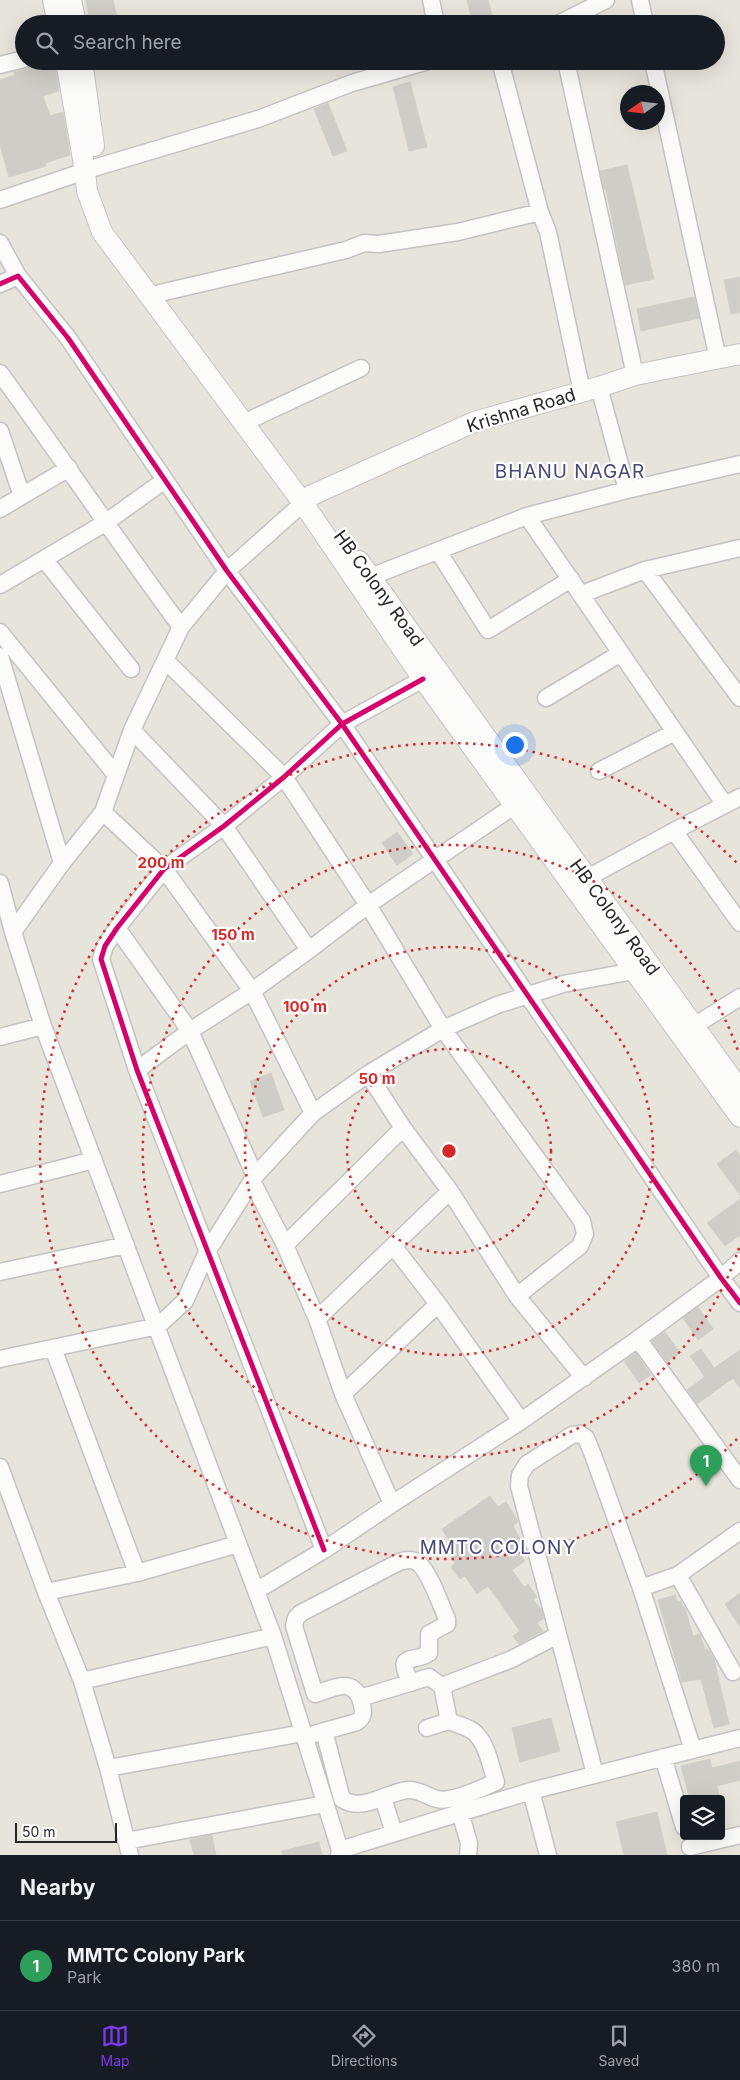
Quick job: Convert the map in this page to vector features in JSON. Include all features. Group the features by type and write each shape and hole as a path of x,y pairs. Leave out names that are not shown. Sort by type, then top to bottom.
{"street":[{"path":"53,0 56,15"},
{"path":"71,0 74,15"},
{"path":"431,0 434,15"},
{"path":"576,15 606,0"},
{"path":"640,0 643,15"},
{"path":"0,65 15,61"},
{"path":"68,70 91,169 87,191 102,232 307,499 423,679 521,800 368,905 252,991 190,1030 137,1070"},
{"name":"HB Colony Road","path":"83,70 91,169 112,228 254,418 307,499 370,577 521,800 580,882 694,1026 740,1090"},
{"path":"0,200 91,169 258,119 352,83 397,70"},
{"path":"502,70 540,212 548,232 591,390 627,490"},
{"path":"568,70 635,375"},
{"path":"655,70 718,358"},
{"path":"160,293 346,250 364,243 379,244 458,232 540,212"},
{"path":"0,243 18,276 68,338 227,571 342,724 740,1303"},
{"path":"0,284 18,276"},
{"name":"Krishna Road","path":"307,499 474,422 591,390 635,375 740,354"},
{"path":"254,418 361,368"},
{"path":"0,372 69,468 105,524 181,627"},
{"path":"0,431 22,496"},
{"path":"370,577 527,516 627,490 740,464"},
{"path":"0,509 69,468"},
{"path":"0,585 105,524 164,480"},
{"path":"13,932 62,863 103,812 132,730 181,627 227,571 307,499"},
{"path":"527,516 725,805"},
{"path":"582,594 645,570 740,548"},
{"path":"438,550 488,630 571,579"},
{"path":"44,559 131,669"},
{"path":"645,570 740,698"},
{"path":"0,632 116,775"},
{"path":"546,698 621,653"},
{"path":"0,656 62,863"},
{"path":"165,660 284,777 368,905 442,1029 582,1221 585,1234 580,1246 517,1296"},
{"path":"324,1550 137,1070 101,959 105,946 117,928 164,869 224,826 284,777 342,724 423,679"},
{"path":"132,730 224,826 309,950"},
{"path":"599,771 675,732"},
{"path":"740,797 580,882 634,971 740,1117"},
{"path":"103,812 164,869 252,991 313,1113"},
{"path":"674,831 740,923"},
{"path":"1,888 43,1026 274,1636 339,1852 531,1791 740,1738"},
{"path":"117,928 190,1030 317,1319 343,1394 392,1504"},
{"path":"0,1359 158,1326 185,1301 207,1252 254,1179 313,1113 368,1074 442,1029 497,1005 563,984 634,971"},
{"path":"694,1026 740,997"},
{"path":"0,1037 43,1026"},
{"path":"368,1074 403,1128 450,1192 517,1296 584,1378"},
{"path":"284,1245 403,1128"},
{"path":"0,1184 94,1160"},
{"path":"317,1319 450,1192"},
{"path":"0,1272 126,1246"},
{"path":"394,1247 438,1304 521,1421"},
{"path":"256,1591 324,1550 521,1421 638,1339 721,1278 740,1261"},
{"path":"343,1394 438,1304"},
{"path":"638,1339 740,1480"},
{"path":"53,1348 137,1573"},
{"path":"595,1774 519,1486 520,1475 527,1464 572,1434 580,1434 586,1438 641,1588 693,1750"},
{"path":"0,1467 46,1592 82,1681 108,1768 128,1848 324,1804"},
{"path":"641,1588 678,1575 740,1531"},
{"path":"46,1592 137,1573 238,1544"},
{"path":"315,1694 294,1626 296,1618 301,1613 399,1562 408,1560 416,1561 424,1568 447,1619 447,1624 429,1634 429,1653 405,1662 404,1667 411,1683"},
{"path":"678,1575 734,1672"},
{"path":"442,1686 512,1659 558,1635"},
{"path":"82,1681 274,1636"},
{"path":"360,1698 429,1678 442,1686 449,1721"},
{"path":"108,1768 324,1731 357,1722 362,1718 364,1711 356,1691 351,1686 344,1685 294,1702"},
{"path":"427,1728 449,1721 477,1734 502,1800"},
{"path":"324,1731 342,1799 350,1805 359,1805 408,1790 444,1800 496,1782"},
{"path":"663,1757 680,1814"},
{"path":"531,1791 548,1855"},
{"path":"383,1798 394,1833"},
{"path":"460,1812 469,1843 468,1855"},
{"path":"689,1846 740,1835"}],"building":[{"path":"86,0 113,0 116,15 89,15"},
{"path":"467,0 488,0 492,15 471,15"},
{"path":"23,70 56,70 59,91 43,96 50,116 63,112 70,155 45,163 46,166 9,177 0,145 0,80 15,75 14,72"},
{"path":"410,82 427,147 409,151 393,87"},
{"path":"328,103 347,151 333,156 314,109"},
{"path":"627,165 654,279 625,285 606,189 604,189 600,171"},
{"path":"740,277 740,312 731,314 724,280"},
{"path":"694,297 699,318 641,331 637,309"},
{"path":"397,832 413,854 397,865 382,843"},
{"path":"271,1073 284,1110 263,1117 250,1081"},
{"path":"736,1150 740,1156 740,1195 717,1164"},
{"path":"740,1199 740,1235 725,1246 707,1223"},
{"path":"698,1307 713,1329 698,1340 683,1318"},
{"path":"665,1332 680,1353 667,1362 652,1341"},
{"path":"701,1349 714,1368 740,1350 740,1388 733,1378 697,1404 687,1390 705,1377 690,1356"},
{"path":"636,1353 651,1375 639,1383 624,1361"},
{"path":"490,1496 498,1507 506,1502 517,1519 518,1522 513,1526 523,1544 516,1548 525,1561 512,1570 524,1587 528,1584 537,1597 533,1599 542,1611 544,1618 537,1623 543,1631 519,1644 513,1636 520,1631 488,1586 477,1594 465,1576 460,1579 451,1567 455,1563 446,1545 450,1542 442,1529"},
{"path":"740,1593 740,1627 725,1604"},
{"path":"675,1595 677,1602 681,1601 682,1606 685,1608 693,1636 700,1634 705,1650 708,1649 714,1659 729,1724 714,1728 701,1679 682,1682 658,1600"},
{"path":"551,1718 560,1751 520,1762 512,1728"},
{"path":"710,1759 712,1768 740,1761 740,1780 717,1786 719,1795 689,1795 681,1766"},
{"path":"657,1812 667,1855 624,1855 616,1822"},
{"path":"212,1835 216,1855 194,1855 190,1840"},
{"path":"319,1842 322,1855 282,1855 282,1851"}],"cycle path":[{"path":"0,284 18,276 68,338 227,571 342,724 740,1303"},
{"path":"324,1550 137,1070 101,959 105,946 117,928 164,869 224,826 284,777 342,724 423,679"}],"place":[{"name":"MMTC Colony Park","path":"706,1486"}],"district":[{"name":"BHANU NAGAR","path":"570,471"},
{"name":"MMTC COLONY","path":"498,1547"}]}
